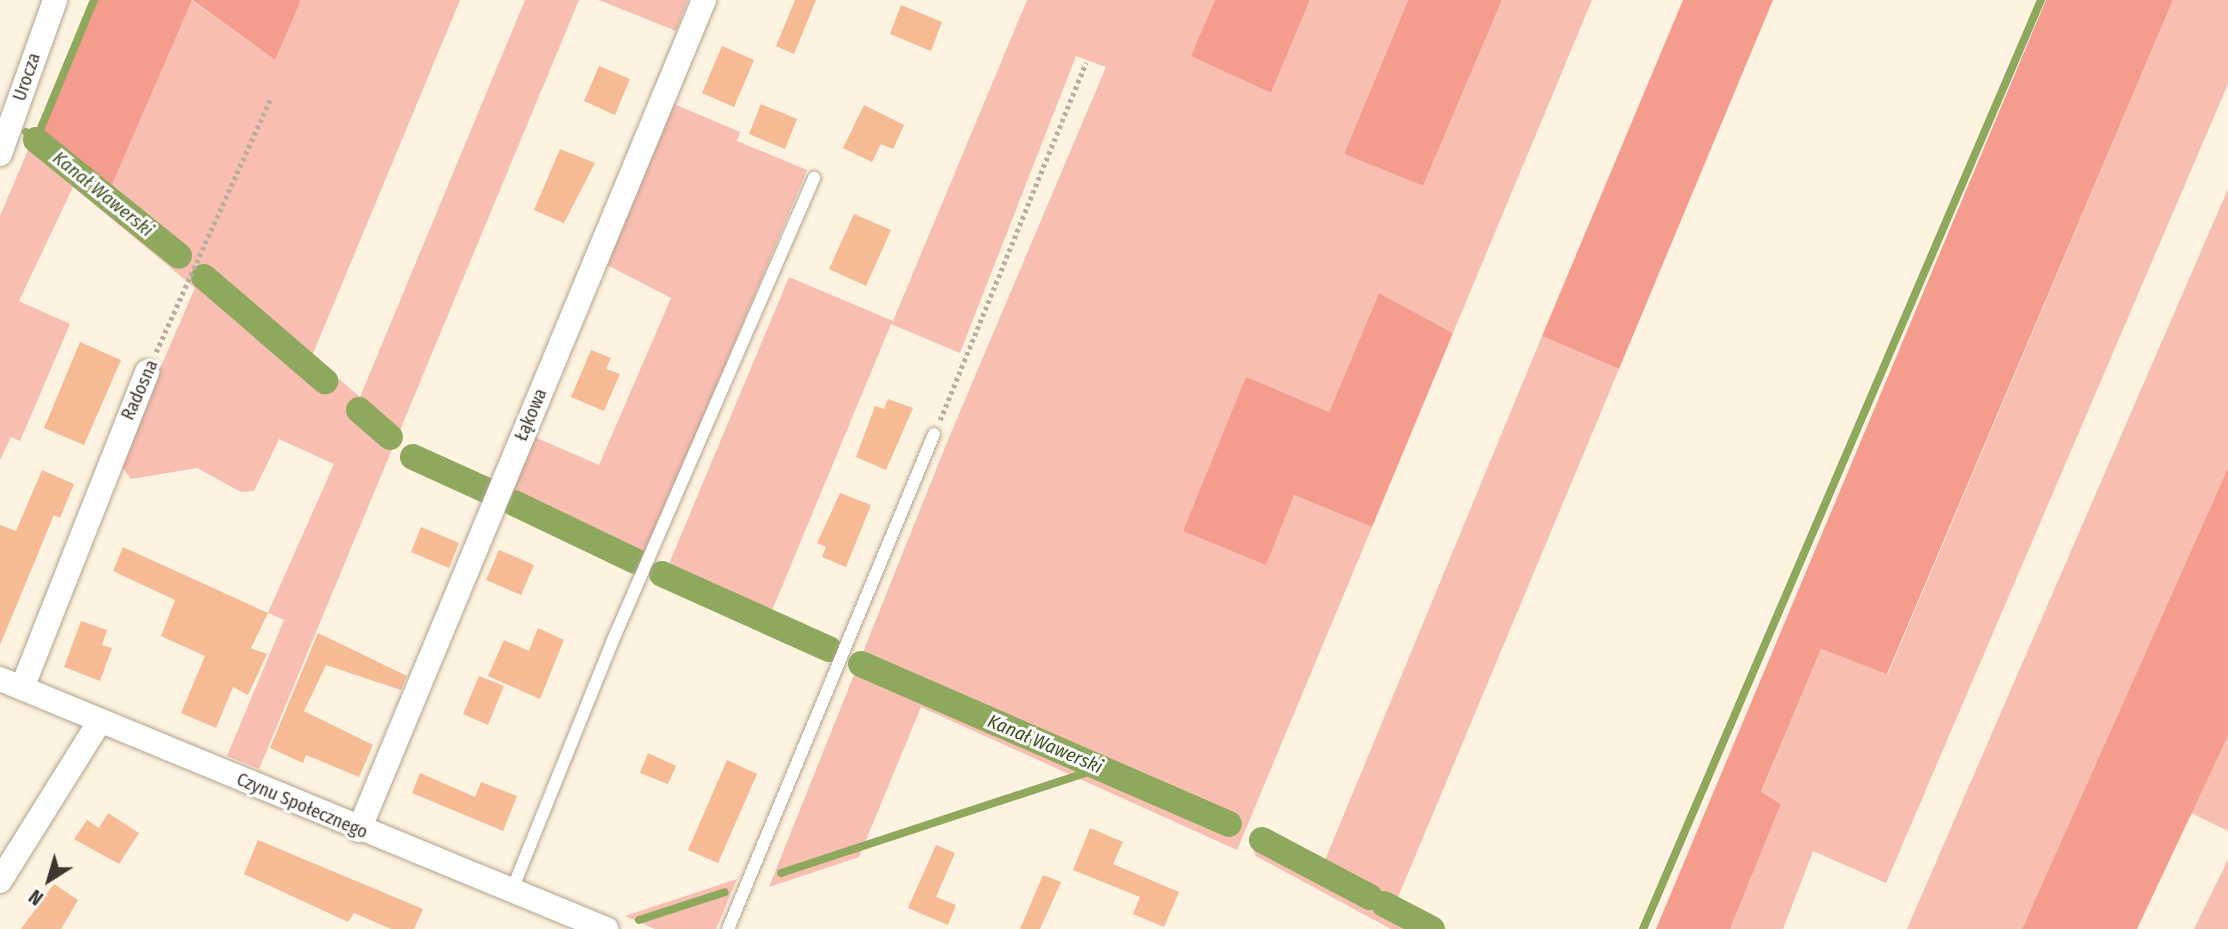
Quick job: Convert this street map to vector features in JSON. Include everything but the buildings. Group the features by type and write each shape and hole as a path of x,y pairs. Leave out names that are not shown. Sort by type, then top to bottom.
{"street":[{"name":"Urocza","path":"0,154 55,0"},
{"name":"Łąkowa","path":"359,830 704,0"},
{"name":"Radosna","path":"11,683 147,372"},
{"name":"Czynu Społecznego","path":"11,683 359,830 606,929"},
{"path":"0,881 100,721"}],"lane":[{"path":"512,890 613,640 814,178"},
{"path":"728,929 934,434"}],"path":[{"path":"934,434 1086,63"},
{"name":"Radosna","path":"147,372 271,97"}],"shaded area":[{"path":"91,0 192,0 110,189 37,129"},
{"path":"191,0 275,60 299,0 460,0 312,356 360,397 525,0 579,0 259,769 227,756 284,620 268,613 334,464 279,439 254,491 241,492 197,468 131,479 119,463 195,288 73,187 19,301 70,324 20,441 11,437 0,460 0,216 37,129 110,188"},
{"path":"192,0 299,0 300,2 275,60"},
{"path":"599,0 688,0 676,31"},
{"path":"1027,0 1215,0 1192,56 1271,93 1310,0 1408,0 1344,154 1423,186 1502,0 1592,0 1453,333 1379,293 1329,412 1246,378 1183,532 1294,495 1372,527 1237,850 921,707 859,857 769,887 948,440 1106,67 1076,56 960,353 891,324 771,613 837,642 829,660 661,583 789,277 893,321"},
{"path":"1215,0 1310,0 1271,93 1191,56"},
{"path":"1408,0 1502,0 1423,186 1344,154"},
{"path":"1683,0 1773,0 1619,369 1542,336"},
{"path":"2046,0 2173,0 1887,674 1821,649 1761,792 1781,804 1730,929 1656,929"},
{"path":"2173,0 2228,0 2228,84 1886,883 1813,851 1783,929 1730,929 1781,804 1761,793 1821,649 1888,674"},
{"path":"674,104 740,132 737,141 807,170 639,572 503,507 530,435 599,465 671,298 607,265"},
{"path":"2228,189 2228,468 2022,929 1907,929"},
{"path":"1379,293 1453,333 1372,527 1294,495 1266,565 1183,531 1246,377 1329,412"},
{"path":"1542,336 1619,369 1396,902 1446,929 1391,929 1256,856 1253,849 1264,836 1323,865"},
{"path":"2228,468 2228,736 2137,929 2022,929"},
{"path":"2228,736 2228,831 2191,813"},
{"path":"2228,860 2228,929 2194,929"},
{"path":"737,879 716,929 655,929 625,916"}],"waterway":[{"path":"26,132 36,140 94,0"},
{"path":"1643,929 2041,0"},
{"name":"Kanał Wawerski","path":"36,140 179,256"},
{"name":"Kanał Wawerski","path":"204,277 325,381"},
{"name":"Kanał Wawerski","path":"359,410 390,437"},
{"name":"Kanał Wawerski","path":"413,457 488,491"},
{"name":"Kanał Wawerski","path":"514,503 635,561"},
{"name":"Kanał Wawerski","path":"662,574 829,649"},
{"name":"Kanał Wawerski","path":"861,664 1229,824"},
{"path":"781,873 1098,769"},
{"name":"Kanał Wawerski","path":"1262,840 1370,897"},
{"path":"639,920 725,892"},
{"name":"Kanał Wawerski","path":"1384,904 1432,929"}]}
